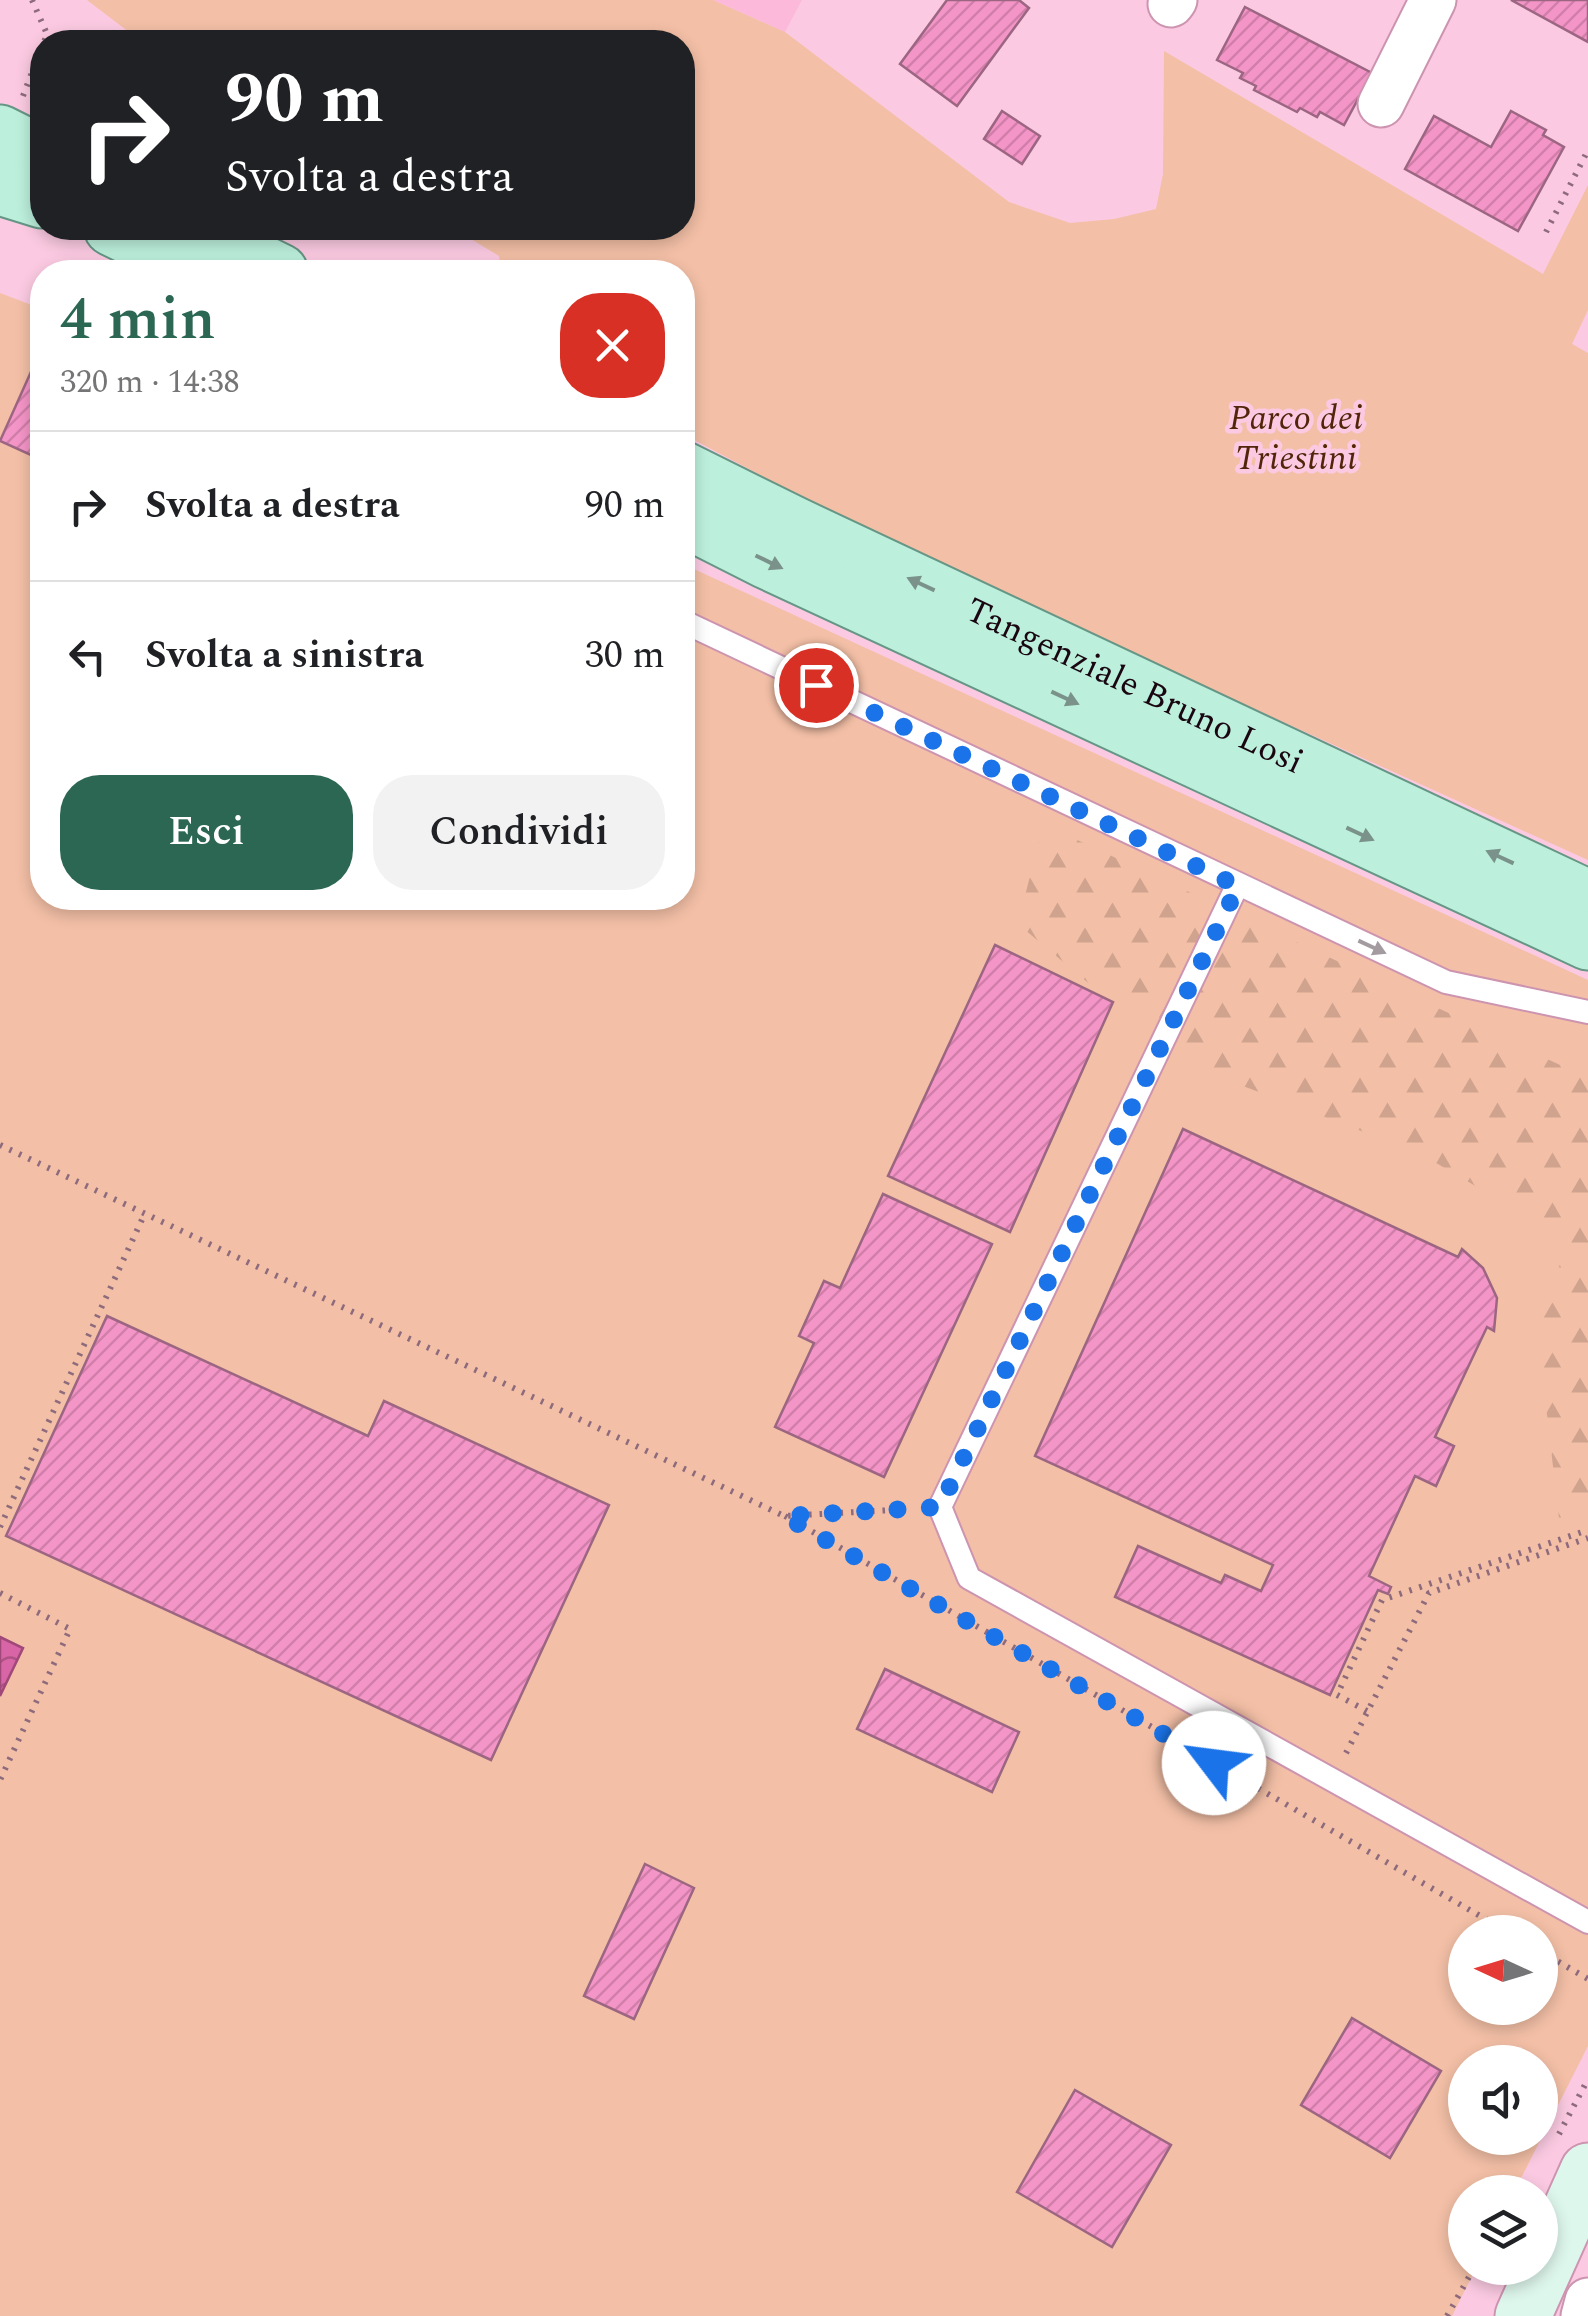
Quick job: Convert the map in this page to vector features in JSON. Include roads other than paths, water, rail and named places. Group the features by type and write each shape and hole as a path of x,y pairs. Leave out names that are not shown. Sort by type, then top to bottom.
{"main road":[{"path":"0,132 30,148"},
{"path":"0,187 30,196"},
{"path":"137,240 179,260"},
{"path":"215,240 256,260"},
{"name":"Tangenziale Bruno Losi","path":"695,475 1588,898"},
{"name":"Tangenziale Bruno Losi","path":"695,525 1588,942"}],"street":[{"path":"1381,104 1432,0"},
{"path":"1523,2316 1588,2171"},
{"path":"1584,2316 1588,2300"}],"lane":[{"path":"695,627 1446,982 1588,1012"},
{"path":"1238,886 940,1507 970,1578 1588,1922"}],"water":[{"path":"0,1637 23,1648 0,1696"}],"park label":[{"name":"Parco dei Triestini","path":"1296,437"}]}
